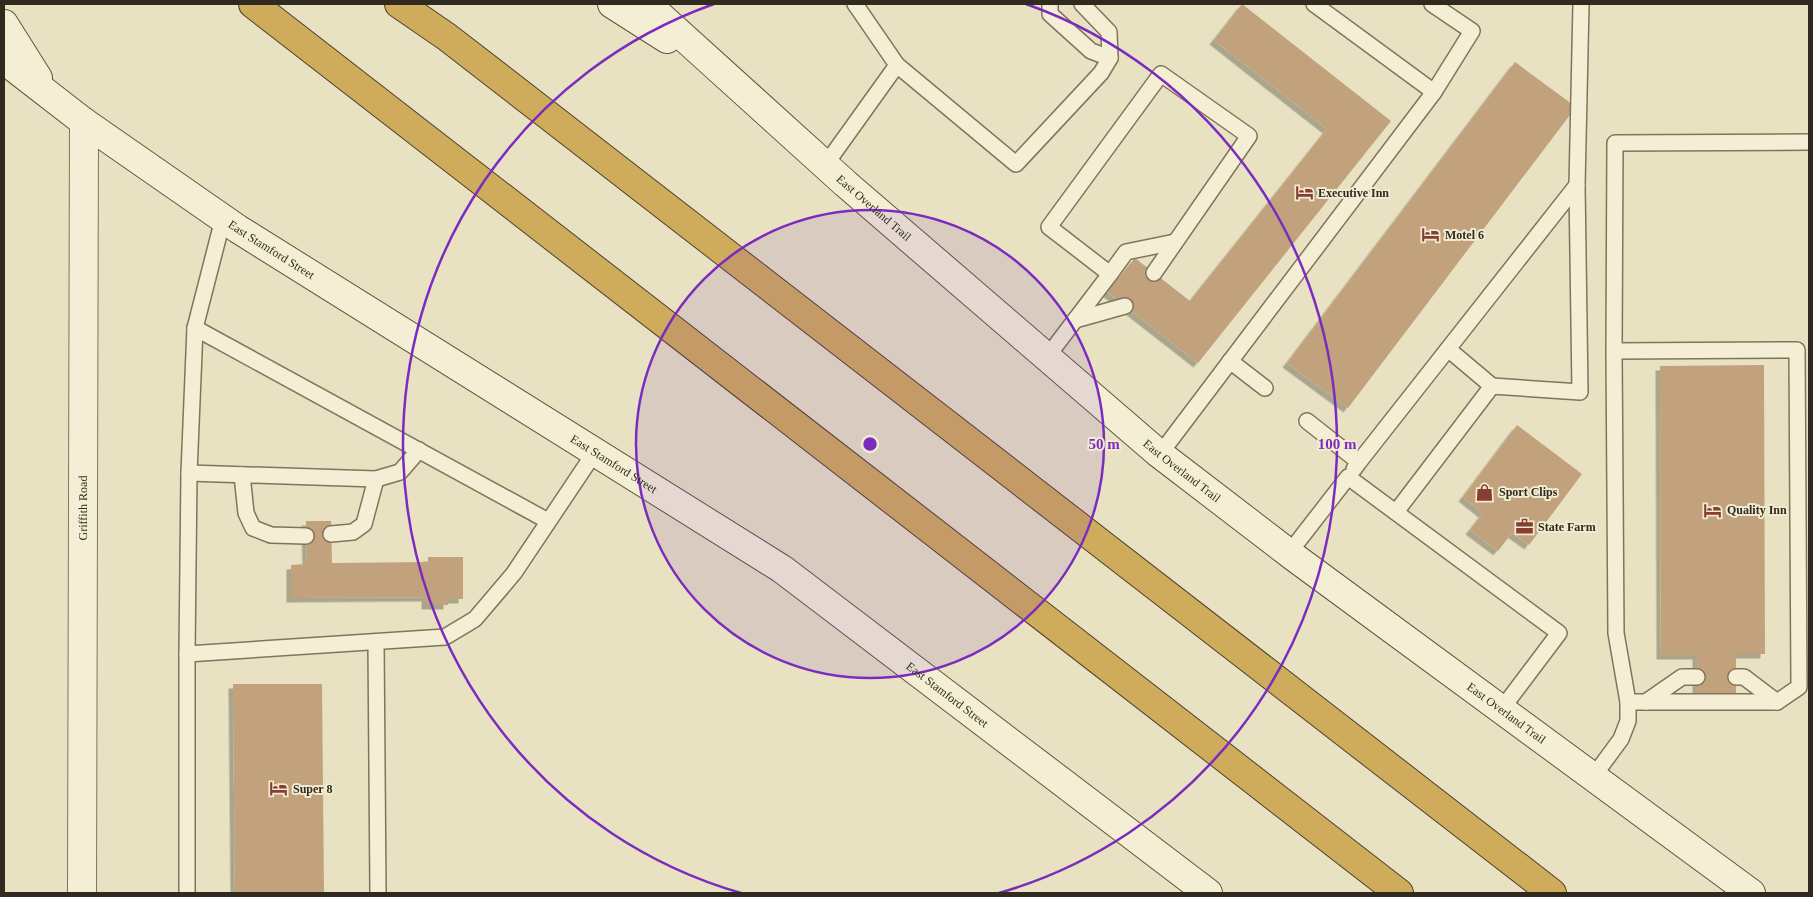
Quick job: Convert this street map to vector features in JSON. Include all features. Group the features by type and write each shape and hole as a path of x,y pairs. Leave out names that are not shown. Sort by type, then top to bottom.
{"highway":[{"path":"253,4 1399,893"},
{"path":"399,4 454,44 1552,893"}],"main road":[{"path":"612,4 736,84"},
{"name":"East Overland Trail","path":"647,4 826,164 1160,454 1289,553 1751,893"},
{"path":"4,24 46,92"},
{"name":"East Stamford Street","path":"4,60 84,122 223,219 782,569 1208,893"},
{"name":"Griffith Road","path":"82,893 84,122"}],"lane":[{"path":"855,4 897,66 1016,164 1101,73 1110,58 1109,32 1082,4"},
{"path":"1050,4 1050,14 1091,52 1110,58"},
{"path":"1314,4 1434,92"},
{"path":"1160,454 1434,92 1472,31 1432,4"},
{"path":"1448,349 1492,386 1580,392 1577,185 1581,4"},
{"path":"826,164 897,66"},
{"path":"1110,274 1048,227 1161,74 1249,136 1154,273"},
{"path":"1593,777 1621,739 1628,721 1628,702 1616,632 1615,143 1809,142"},
{"path":"1289,553 1577,185"},
{"path":"187,893 188,473 195,328 223,219"},
{"path":"1047,356 1126,252 1175,242"},
{"path":"1075,320 1125,306"},
{"path":"195,328 548,521"},
{"path":"1614,351 1803,350 1804,687 1777,702 1628,702"},
{"path":"1230,361 1264,388"},
{"path":"1396,512 1492,386"},
{"path":"1307,421 1359,462"},
{"path":"188,473 376,479 400,472 419,450"},
{"path":"187,654 445,637 475,619 514,573 595,452"},
{"path":"242,475 246,514 253,528 272,535 306,536"},
{"path":"1348,477 1559,632 1501,710"},
{"path":"331,534 353,532 364,524 376,479"},
{"path":"376,642 378,893"},
{"path":"1646,702 1682,677 1697,677"},
{"path":"1736,677 1744,677 1777,702"}],"building":[{"name":"Executive Inn","path":"1242,4 1391,121 1198,363 1107,292 1135,258 1190,301 1327,129 1214,40"},
{"name":"Motel 6","path":"1515,62 1576,107 1348,408 1287,363"},
{"name":"Quality Inn","path":"1764,365 1765,654 1736,654 1736,695 1697,695 1697,655 1661,655 1660,366"},
{"path":"1517,425 1582,474 1529,545 1512,533 1498,551 1470,530 1483,513 1463,497"},
{"path":"306,521 331,521 332,563 428,562 428,557 463,557 463,599 448,599 448,605 426,605 426,597 291,598 291,565 307,564"},
{"name":"Super 8","path":"233,684 322,684 324,893 235,893"}],"place":[{"name":"Executive Inn","path":"1304,193"},
{"name":"Motel 6","path":"1431,235"},
{"name":"Sport Clips","path":"1485,492"},
{"name":"Quality Inn","path":"1713,510"},
{"name":"State Farm","path":"1524,527"},
{"name":"Super 8","path":"279,789"}]}
